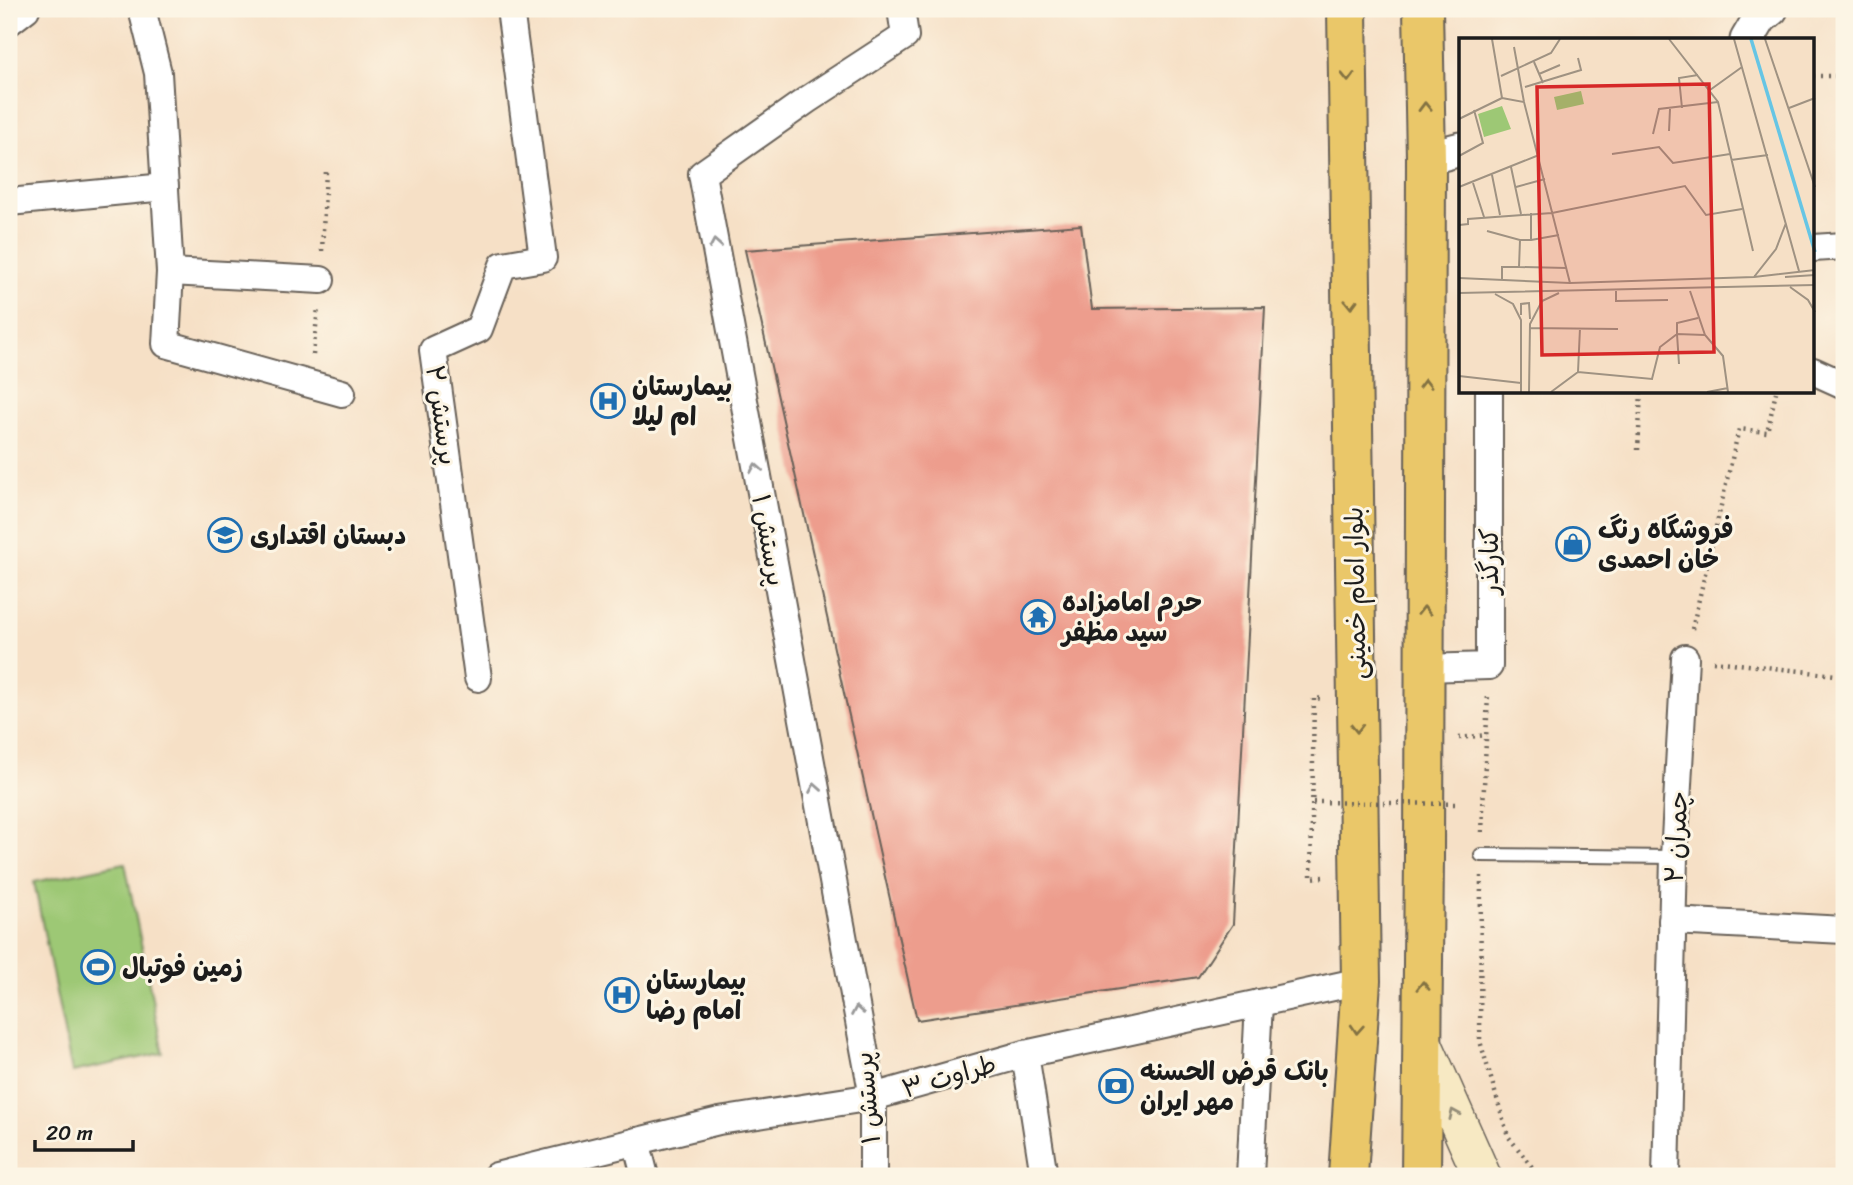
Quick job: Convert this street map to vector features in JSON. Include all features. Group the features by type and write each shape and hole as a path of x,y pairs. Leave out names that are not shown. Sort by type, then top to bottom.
{"main road":[{"name":"بلوار امام خمینی","path":"1347,9 1361,981 1348,1176"},
{"path":"1421,1176 1424,668 1444,153 1423,9"},
{"path":"1423,1043 1482,1176"}],"street":[{"path":"9,23 26,9"},
{"path":"142,9 158,73 170,272 166,344 342,393"},
{"name":"پرستش ۲","path":"478,678 433,350 479,329 503,265 542,258 510,9"},
{"name":"پرستش ۱","path":"873,1176 873,1097 702,174 807,100 905,36 901,9"},
{"path":"1748,38 1760,18 1771,9"},
{"path":"9,202 165,187"},
{"path":"1814,248 1844,246"},
{"path":"170,272 321,280"},
{"path":"1814,371 1844,384"},
{"name":"کنارگذر","path":"1489,394 1489,666"},
{"name":"چمران ۲","path":"1666,1176 1674,857 1685,658"},
{"path":"1424,668 1489,666"},
{"path":"1672,921 1844,930"},
{"name":"طراوت ۳","path":"496,1176 719,1121 873,1097 1025,1054 1361,981"},
{"path":"1250,1176 1259,1003"},
{"path":"1025,1054 1045,1176"},
{"path":"636,1141 645,1176"}],"lane":[{"path":"1481,855 1674,857"}],"path":[{"path":"1814,76 1844,76"},
{"path":"1638,450 1641,394"},
{"path":"1776,394 1766,432 1739,429 1685,658 1844,676"},
{"path":"1489,666 1481,855 1480,1041 1508,1136 1539,1176"},
{"path":"1311,878 1314,698"},
{"path":"1460,738 1487,735"},
{"path":"1313,802 1458,804"}],"green space":[{"name":"زمین فوتبال","path":"125,863 163,1053 72,1072 34,882"}],"building":[{"name":"حرم امامزاده سید مظفر","path":"1081,225 1092,309 1265,307 1233,924 1198,977 917,1020 745,250"}],"place":[{"name":"بیمارستان ام لیلا","path":"608,401"},
{"name":"دبستان اقتداری","path":"225,535"},
{"name":"فروشگاه رنگ خان احمدی","path":"1573,544"},
{"name":"حرم امامزاده سید مظفر","path":"1038,617"},
{"name":"زمین فوتبال","path":"98,967"},
{"name":"بیمارستان امام رضا","path":"622,995"},
{"name":"بانک قرض الحسنه مهر ایران","path":"1116,1086"}]}
